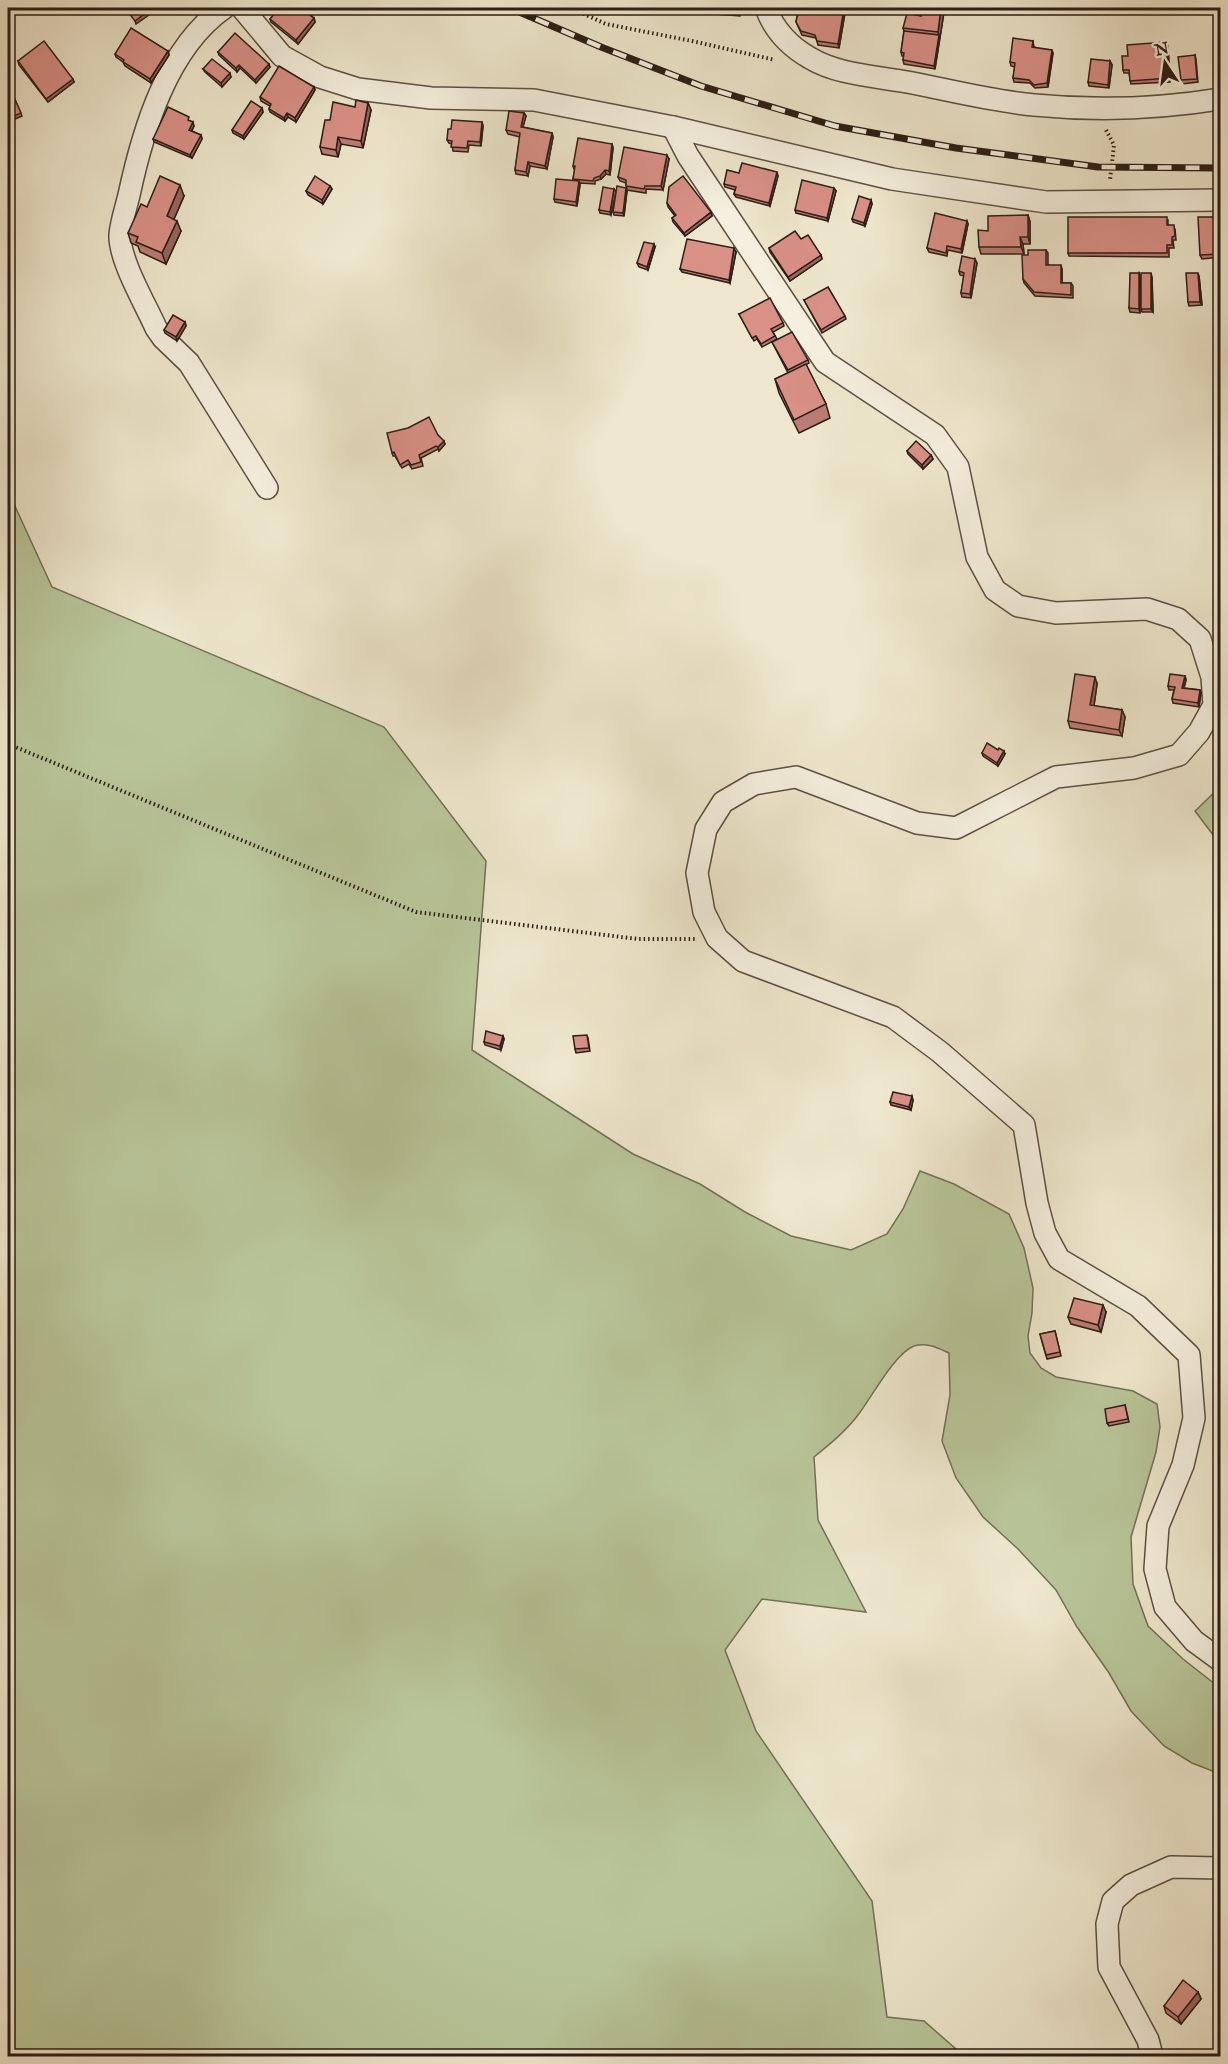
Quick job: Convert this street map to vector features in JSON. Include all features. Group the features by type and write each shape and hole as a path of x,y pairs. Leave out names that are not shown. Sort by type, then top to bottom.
{"street":[{"path":"224,8 198,29 170,73 157,101 149,119 120,236 124,259 156,328 189,363 267,488"},
{"path":"242,8 282,56 320,77 358,89 431,98 534,100 673,127 892,180 1046,202 1221,200"},
{"path":"766,8 774,27 789,44 812,59 842,70 1031,105 1139,108 1221,99"},
{"path":"673,127 688,156 825,362 935,435 958,467 977,557 994,590 1018,606 1056,613 1147,609 1178,619 1200,639 1212,677 1214,705 1199,732 1179,755 1134,768 1056,777 957,828 917,823 796,777 754,784 723,802 706,829 697,873 704,912 717,938 743,961 893,1017 940,1052 1024,1125 1037,1203 1045,1233 1059,1259 1138,1306 1189,1355 1194,1418 1183,1465 1158,1526 1155,1569 1165,1607 1194,1641 1221,1660"},
{"path":"1152,2056 1148,2040 1109,1967 1107,1924 1113,1901 1131,1885 1171,1867 1221,1868"}],"path":[{"path":"571,8 606,24 774,60 812,59"},
{"path":"1086,108 1108,132 1114,145 1108,201"},
{"path":"8,744 416,912 638,939 717,938"}],"green space":[{"path":"8,491 52,587 384,727 486,861 472,1050 633,1154 700,1184 745,1212 791,1236 851,1250 887,1234 903,1209 920,1171 954,1184 1009,1214 1024,1248 1033,1288 1028,1336 1030,1353 1041,1368 1056,1377 1133,1391 1157,1404 1160,1427 1156,1452 1131,1537 1133,1584 1148,1626 1183,1659 1220,1688 1220,1774 1192,1763 1164,1746 1131,1711 1056,1590 1018,1549 983,1517 956,1478 942,1441 950,1395 949,1353 932,1346 914,1346 899,1357 853,1421 814,1457 818,1520 866,1612 762,1599 725,1650 756,1731 872,1901 887,2017 924,2021 964,2056 8,2056"},
{"path":"1220,787 1220,844 1195,811"}],"building":[{"path":"125,8 145,8 148,11 135,21"},
{"path":"279,8 313,8 308,14 314,18 296,40 270,19"},
{"path":"701,8 739,8 738,13 701,10"},
{"path":"799,8 844,9 838,44 817,41 815,35 801,31 796,22"},
{"path":"922,8 941,8 938,32 903,28 907,13 921,16"},
{"path":"131,28 168,51 150,79 123,62 124,60 115,54"},
{"path":"904,31 939,35 934,66 903,60 904,53 901,52"},
{"path":"235,33 269,64 255,80 239,65 236,68 218,52"},
{"path":"1013,38 1033,41 1032,47 1052,50 1047,83 1034,85 1029,80 1013,78 1015,63 1010,62"},
{"path":"44,41 73,79 46,99 18,61"},
{"path":"1166,42 1169,78 1130,81 1129,70 1123,70 1122,56 1128,56 1127,45"},
{"path":"1195,55 1197,79 1181,80 1178,57"},
{"path":"212,59 230,73 221,83 203,69"},
{"path":"1091,59 1110,61 1108,85 1088,82"},
{"path":"279,66 314,87 295,118 287,113 284,118 269,109 271,104 260,97"},
{"path":"8,87 21,113 8,119"},
{"path":"356,100 368,103 361,141 338,137 336,150 320,147 325,120 330,120 333,102 355,107"},
{"path":"251,101 262,108 243,136 232,130"},
{"path":"168,107 189,117 188,120 193,122 189,130 201,135 190,155 153,139"},
{"path":"509,111 524,113 521,127 552,133 545,166 528,162 526,172 515,170 520,133 506,130"},
{"path":"452,120 482,122 480,142 468,141 467,148 451,147 452,141 447,140"},
{"path":"578,138 612,144 609,171 605,170 593,181 573,179"},
{"path":"624,147 667,155 661,186 645,186 644,189 626,186 626,180 618,177"},
{"path":"742,163 777,172 769,203 734,194 736,187 724,184 727,170 739,173"},
{"path":"160,176 180,185 167,216 177,221 162,253 136,242 138,237 128,233 141,204 147,207"},
{"path":"315,176 330,186 322,200 306,191"},
{"path":"683,176 711,212 684,233 672,218 676,215 667,203 669,187"},
{"path":"556,179 579,181 576,202 554,199"},
{"path":"802,180 834,188 827,218 795,210"},
{"path":"617,186 626,188 623,213 613,212"},
{"path":"603,187 614,189 610,212 599,210"},
{"path":"859,196 871,200 864,223 852,219"},
{"path":"935,213 967,221 961,249 947,246 946,253 927,248"},
{"path":"1028,215 1028,237 1020,237 1021,247 979,247 978,230 988,231 988,216"},
{"path":"1068,217 1167,217 1167,225 1174,225 1175,236 1172,237 1172,245 1167,245 1167,253 1068,253"},
{"path":"1198,217 1221,217 1221,254 1200,255"},
{"path":"795,231 801,239 808,235 821,255 788,277 769,248"},
{"path":"687,239 734,248 729,280 680,269"},
{"path":"644,242 654,244 647,267 637,263"},
{"path":"1028,250 1046,250 1046,265 1061,265 1061,283 1071,283 1071,295 1034,292 1023,279 1022,255 1028,255"},
{"path":"962,256 975,259 970,294 961,293 964,273 959,271"},
{"path":"1130,273 1139,273 1139,309 1129,308"},
{"path":"1141,273 1151,273 1151,309 1141,309"},
{"path":"1186,273 1198,273 1200,302 1188,302"},
{"path":"828,287 845,316 821,330 804,300"},
{"path":"770,298 783,323 771,329 775,336 761,344 756,336 752,338 739,314"},
{"path":"173,315 185,322 176,337 164,330"},
{"path":"792,332 808,360 788,370 772,342"},
{"path":"806,364 826,404 794,420 775,379"},
{"path":"429,417 438,435 444,441 438,447 419,455 421,462 411,465 408,460 400,465 394,452 392,453 387,433 408,428"},
{"path":"916,441 931,455 922,465 907,451"},
{"path":"1075,674 1095,677 1090,705 1122,710 1119,730 1068,721"},
{"path":"1170,674 1185,676 1182,688 1200,690 1198,703 1172,699 1175,687 1168,686"},
{"path":"987,743 1004,751 997,763 982,753"},
{"path":"1221,899 1221,910 1214,904"},
{"path":"486,1031 503,1036 500,1046 484,1042"},
{"path":"587,1035 589,1048 575,1049 573,1036"},
{"path":"893,1092 912,1096 909,1107 890,1102"},
{"path":"1074,1298 1103,1305 1098,1325 1068,1317"},
{"path":"1055,1331 1060,1352 1046,1355 1040,1334"},
{"path":"1125,1405 1128,1419 1107,1423 1105,1409"},
{"path":"1183,1980 1198,1992 1178,2017 1164,2006"}],"railway":[{"path":"510,8 701,86 835,126 956,148 1098,167 1220,168"}]}
